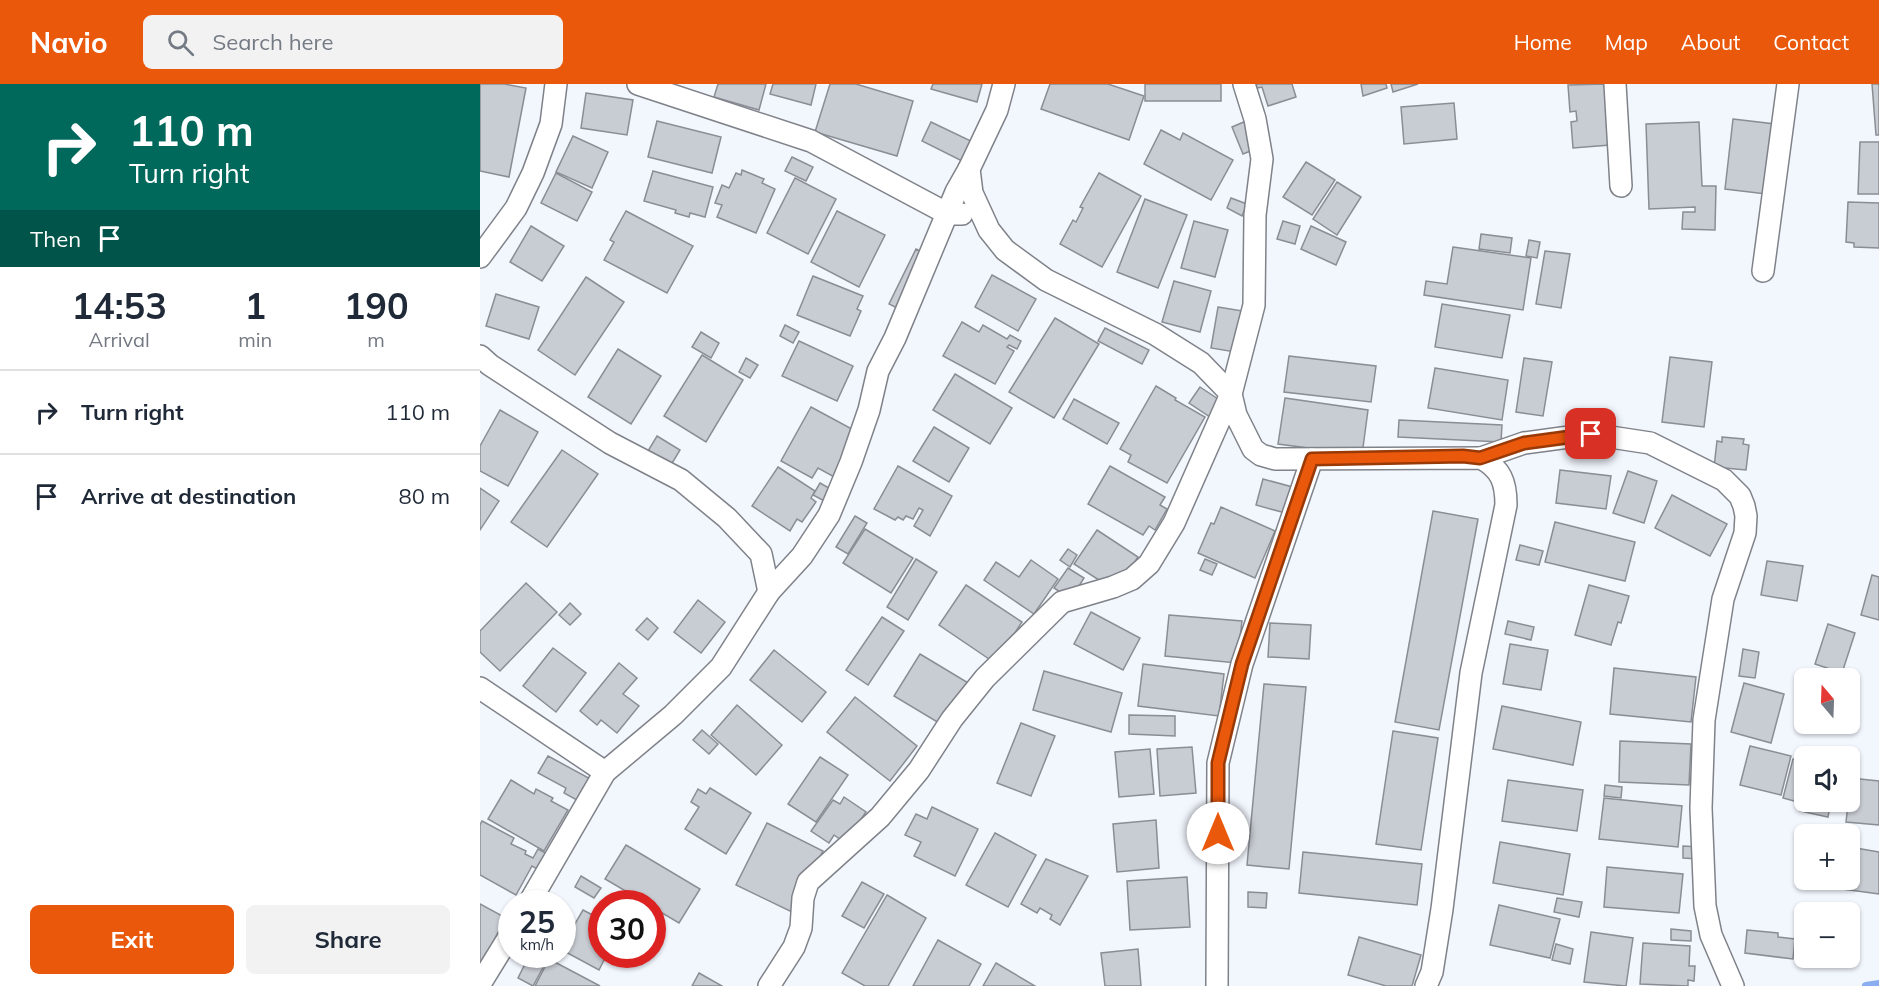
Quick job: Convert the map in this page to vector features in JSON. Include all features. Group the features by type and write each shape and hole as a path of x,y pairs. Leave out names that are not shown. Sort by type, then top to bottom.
{"street":[{"path":"480,257 516,208 533,172 551,124 556,84"},
{"path":"638,84 811,141 948,214 981,213"},
{"path":"537,890 605,772 673,715 721,667 769,592 802,556 829,515 869,410 878,371 895,338 956,192 997,110 1004,84"},
{"path":"769,986 794,947 801,928 803,898 808,882 880,817 919,770 951,719 985,678 1062,602 1132,579 1149,564 1174,523 1231,394 1254,304 1255,215 1262,159 1255,119 1244,84"},
{"path":"1616,84 1621,186"},
{"path":"1763,271 1788,84"},
{"path":"969,169 972,193 989,230 1005,250 1046,280 1155,334 1201,363 1231,394 1236,415 1253,448 1261,455 1275,459 1463,456 1480,458 1492,464 1501,475 1506,486 1506,505 1471,673 1442,909 1432,972 1426,986"},
{"path":"480,356 490,365 610,443 681,480 727,518 760,554 769,592"},
{"path":"1480,458 1524,443 1591,434 1650,443 1724,480 1740,496 1746,516 1745,533 1723,599 1704,720 1701,808 1705,906 1711,935 1733,986"},
{"path":"1217,986 1218,763 1242,664 1312,459"},
{"path":"760,554 802,556"},
{"path":"480,688 605,772"},
{"path":"480,984 498,955"}],"building":[{"path":"480,84 504,84 526,88 509,177 480,171"},
{"path":"718,84 766,84 759,110 714,97"},
{"path":"773,84 816,84 811,105 770,94"},
{"path":"830,84 856,84 913,101 897,156 815,132"},
{"path":"933,84 982,84 977,102 931,89"},
{"path":"1050,84 1108,84 1144,96 1129,140 1041,109"},
{"path":"1145,84 1221,84 1221,101 1145,101"},
{"path":"1256,84 1292,84 1296,97 1268,106 1262,87 1257,88"},
{"path":"1361,84 1386,84 1387,88 1363,96"},
{"path":"1391,84 1418,84 1393,92"},
{"path":"1605,84 1610,145 1573,148 1571,122 1577,121 1576,111 1570,112 1568,85"},
{"path":"1872,84 1879,84 1879,135 1876,135"},
{"path":"586,93 633,100 627,135 581,128"},
{"path":"1454,103 1457,139 1404,144 1401,107"},
{"path":"1733,119 1775,124 1766,194 1725,189"},
{"path":"657,121 721,137 712,173 648,157"},
{"path":"1246,121 1258,148 1243,154 1232,127"},
{"path":"931,122 973,142 964,162 922,141"},
{"path":"1699,122 1702,186 1716,186 1715,230 1682,229 1683,212 1695,212 1695,207 1649,209 1646,124"},
{"path":"1161,130 1180,140 1183,133 1233,160 1211,200 1144,164"},
{"path":"573,136 608,152 592,188 556,172"},
{"path":"1860,142 1879,142 1879,194 1858,194"},
{"path":"792,157 813,167 806,181 785,171"},
{"path":"1306,162 1335,180 1312,215 1283,197"},
{"path":"742,170 764,179 762,183 775,189 756,233 717,217 722,205 715,203 722,185 729,188 736,173 741,175"},
{"path":"653,171 713,187 705,217 690,213 689,217 675,213 676,210 644,201"},
{"path":"556,173 592,192 577,221 541,203"},
{"path":"1099,173 1141,196 1102,267 1060,244 1073,220 1076,222 1083,208 1080,207"},
{"path":"795,178 836,199 808,254 767,233"},
{"path":"1337,182 1361,197 1337,235 1313,219"},
{"path":"1231,198 1247,204 1242,216 1227,208"},
{"path":"1145,199 1187,215 1158,288 1117,272"},
{"path":"1848,202 1879,203 1879,248 1854,247 1854,243 1846,242"},
{"path":"626,211 693,246 667,293 604,260 614,242 610,240"},
{"path":"837,211 885,235 859,287 811,262"},
{"path":"1194,221 1228,230 1215,277 1181,268"},
{"path":"1283,221 1300,226 1295,244 1277,239"},
{"path":"531,226 564,246 542,281 510,262"},
{"path":"1311,226 1346,242 1336,265 1301,249"},
{"path":"1481,234 1512,238 1510,253 1479,249"},
{"path":"1529,240 1540,242 1537,258 1526,256"},
{"path":"1453,247 1531,258 1523,310 1424,295 1426,281 1447,284"},
{"path":"916,249 933,257 905,312 889,304"},
{"path":"1545,251 1570,254 1561,308 1536,304"},
{"path":"992,275 1036,299 1018,331 975,307"},
{"path":"813,276 863,296 857,309 861,311 850,336 797,315"},
{"path":"586,277 624,302 575,375 538,350"},
{"path":"1174,281 1211,291 1200,332 1162,322"},
{"path":"496,294 539,307 529,339 486,326"},
{"path":"1442,304 1510,315 1502,358 1435,347"},
{"path":"1218,307 1255,313 1247,354 1211,348"},
{"path":"1055,318 1099,344 1054,418 1009,392"},
{"path":"962,322 979,332 983,325 1007,339 1010,335 1021,341 1017,349 1009,345 1007,347 1014,351 995,384 943,356"},
{"path":"785,325 799,332 793,343 780,336"},
{"path":"1105,328 1149,350 1142,364 1098,341"},
{"path":"701,332 719,343 711,358 692,347"},
{"path":"799,341 853,366 837,401 782,376"},
{"path":"618,349 661,376 631,424 588,397"},
{"path":"702,355 743,380 706,442 664,416"},
{"path":"1289,356 1376,366 1371,402 1284,392"},
{"path":"1670,357 1712,362 1704,427 1662,422"},
{"path":"746,358 758,365 750,378 739,372"},
{"path":"1524,358 1552,362 1543,416 1516,412"},
{"path":"1435,368 1508,380 1502,420 1428,408"},
{"path":"955,374 1012,408 990,444 933,410"},
{"path":"1156,386 1205,417 1167,483 1128,462 1131,455 1120,449"},
{"path":"1200,387 1224,403 1213,419 1189,403"},
{"path":"1285,398 1368,410 1362,455 1278,444"},
{"path":"1074,399 1119,423 1107,444 1063,419"},
{"path":"811,407 863,435 838,479 818,468 812,478 781,461"},
{"path":"500,410 538,432 508,486 480,471 480,446"},
{"path":"1399,420 1502,425 1501,442 1398,437"},
{"path":"934,427 969,448 949,482 913,461"},
{"path":"657,436 680,450 671,465 648,451"},
{"path":"1722,437 1744,439 1743,444 1749,445 1746,470 1714,467 1717,441 1722,442"},
{"path":"562,450 598,474 547,547 511,522"},
{"path":"898,466 952,496 930,536 914,526 923,510 919,508 913,519 906,516 903,520 898,517 895,520 874,509"},
{"path":"1110,466 1165,497 1160,505 1167,509 1155,530 1149,526 1143,535 1088,504"},
{"path":"778,467 815,491 811,498 816,502 802,522 797,519 790,531 752,506"},
{"path":"1560,470 1611,476 1606,509 1556,503"},
{"path":"1628,471 1657,481 1644,523 1613,513"},
{"path":"1263,479 1300,489 1285,513 1256,505"},
{"path":"820,483 836,492 830,504 813,495"},
{"path":"480,488 499,501 480,530"},
{"path":"1672,495 1727,524 1710,556 1655,528"},
{"path":"1221,507 1275,531 1255,578 1198,553"},
{"path":"1433,511 1478,519 1439,730 1395,722"},
{"path":"855,516 867,523 848,554 836,547"},
{"path":"1555,522 1635,542 1625,581 1545,562"},
{"path":"865,529 913,558 891,593 843,563"},
{"path":"1097,530 1138,557 1116,591 1074,564"},
{"path":"1520,545 1543,551 1539,565 1516,560"},
{"path":"1068,549 1077,555 1070,567 1060,560"},
{"path":"916,559 937,572 908,620 887,607"},
{"path":"1205,559 1217,564 1212,575 1200,570"},
{"path":"1031,560 1058,579 1034,614 984,580 996,562 1019,577"},
{"path":"1767,561 1803,566 1797,601 1761,595"},
{"path":"1068,568 1084,578 1071,599 1054,588"},
{"path":"1872,575 1879,577 1879,620 1861,615"},
{"path":"526,583 557,612 500,671 480,652 480,631"},
{"path":"966,585 1022,622 995,663 939,625"},
{"path":"1589,585 1629,596 1621,623 1618,622 1611,645 1575,635"},
{"path":"698,600 725,622 701,653 674,632"},
{"path":"570,603 581,614 570,625 559,615"},
{"path":"1091,612 1140,638 1123,670 1074,644"},
{"path":"1169,615 1242,621 1237,663 1165,656"},
{"path":"882,617 904,631 868,685 846,670"},
{"path":"647,618 658,628 648,640 636,630"},
{"path":"1508,621 1534,627 1531,640 1505,634"},
{"path":"1270,623 1311,625 1309,659 1268,657"},
{"path":"1828,624 1855,633 1844,668 1827,668 1815,664"},
{"path":"1510,644 1548,650 1541,690 1503,684"},
{"path":"553,648 586,673 556,712 523,686"},
{"path":"1743,649 1759,652 1755,678 1739,676"},
{"path":"774,650 826,692 802,722 750,680"},
{"path":"920,654 975,687 949,729 894,696"},
{"path":"619,663 637,678 623,694 639,706 617,733 601,720 597,725 580,711"},
{"path":"1143,664 1224,674 1219,716 1138,706"},
{"path":"1614,668 1696,677 1691,722 1610,714"},
{"path":"1044,671 1122,693 1111,732 1033,710"},
{"path":"1744,683 1784,694 1771,743 1731,732"},
{"path":"1264,684 1306,687 1289,869 1247,865"},
{"path":"855,697 917,746 890,781 827,732"},
{"path":"737,705 782,745 756,775 711,735"},
{"path":"1502,706 1581,722 1573,765 1493,749"},
{"path":"1129,715 1175,716 1175,736 1129,734"},
{"path":"1021,723 1055,736 1031,796 997,783"},
{"path":"702,730 718,744 709,754 693,740"},
{"path":"1393,731 1438,738 1421,850 1376,844"},
{"path":"1620,741 1691,744 1689,785 1619,782"},
{"path":"1750,746 1791,756 1781,795 1740,785"},
{"path":"1192,747 1196,793 1160,796 1157,749"},
{"path":"1150,749 1154,794 1119,797 1115,752"},
{"path":"548,756 596,782 584,804 564,793 566,788 538,773"},
{"path":"820,757 848,775 816,822 788,804"},
{"path":"1793,759 1794,759 1794,801 1783,798"},
{"path":"1860,779 1879,781 1879,825 1846,822 1847,812 1860,812"},
{"path":"511,780 534,794 536,789 553,798 551,801 568,810 544,851 488,819"},
{"path":"1508,780 1583,790 1577,831 1502,821"},
{"path":"1605,785 1622,787 1621,798 1604,796"},
{"path":"710,788 751,813 726,854 685,829 699,807 691,802 698,789 706,794"},
{"path":"844,797 866,812 845,843 834,835 829,843 811,831 833,800 840,804"},
{"path":"1604,798 1682,806 1678,847 1599,839"},
{"path":"932,807 978,829 955,876 914,856 921,842 905,835 916,814 927,819"},
{"path":"1805,812 1829,812 1828,817"},
{"path":"1156,820 1159,868 1117,872 1113,824"},
{"path":"482,821 514,838 511,844 526,851 525,854 533,858 538,849 555,858 546,874 532,866 519,890 507,890 480,875 480,825"},
{"path":"767,823 823,851 792,912 736,885"},
{"path":"995,833 1036,855 1008,907 966,885"},
{"path":"1500,842 1570,854 1563,895 1493,883"},
{"path":"626,845 700,889 679,923 666,915 666,890 624,890 605,879"},
{"path":"1683,846 1699,847 1698,859 1683,858"},
{"path":"1860,849 1879,852 1879,894 1850,890 1860,890"},
{"path":"1303,852 1422,864 1417,905 1299,893"},
{"path":"1046,859 1088,876 1060,925 1050,919 1052,915 1040,908 1037,913 1021,904"},
{"path":"1607,867 1683,874 1679,913 1604,907"},
{"path":"581,876 601,888 588,890 588,895 575,887"},
{"path":"1187,877 1190,927 1130,930 1127,881"},
{"path":"862,882 884,894 864,928 842,916"},
{"path":"1248,892 1267,893 1266,908 1248,907"},
{"path":"887,895 926,918 888,986 865,986 842,973"},
{"path":"1557,898 1582,902 1579,917 1554,912"},
{"path":"480,904 498,914 498,933 480,966"},
{"path":"1499,905 1560,919 1550,958 1490,945"},
{"path":"583,910 588,913 588,964 576,958 576,922"},
{"path":"1671,929 1691,931 1691,941 1671,940"},
{"path":"1747,930 1778,933 1778,937 1794,939 1793,959 1745,953"},
{"path":"1591,932 1633,938 1626,986 1584,982"},
{"path":"1359,937 1421,955 1412,986 1386,986 1348,975"},
{"path":"938,940 981,964 969,986 913,986"},
{"path":"1643,943 1690,946 1689,966 1695,966 1694,981 1688,980 1688,986 1640,984"},
{"path":"1556,944 1573,949 1570,964 1552,960"},
{"path":"1138,949 1141,986 1105,986 1101,953"},
{"path":"996,963 1035,986 983,986"},
{"path":"523,968 543,968 533,986 518,978"},
{"path":"544,968 566,968 600,986 535,986"},
{"path":"699,973 722,986 692,986"}],"waterway":[{"path":"1866,986 1879,984"}],"route":[{"path":"1218,833 1218,763 1242,664 1312,459 1463,456 1480,458 1524,443 1591,434"}]}
